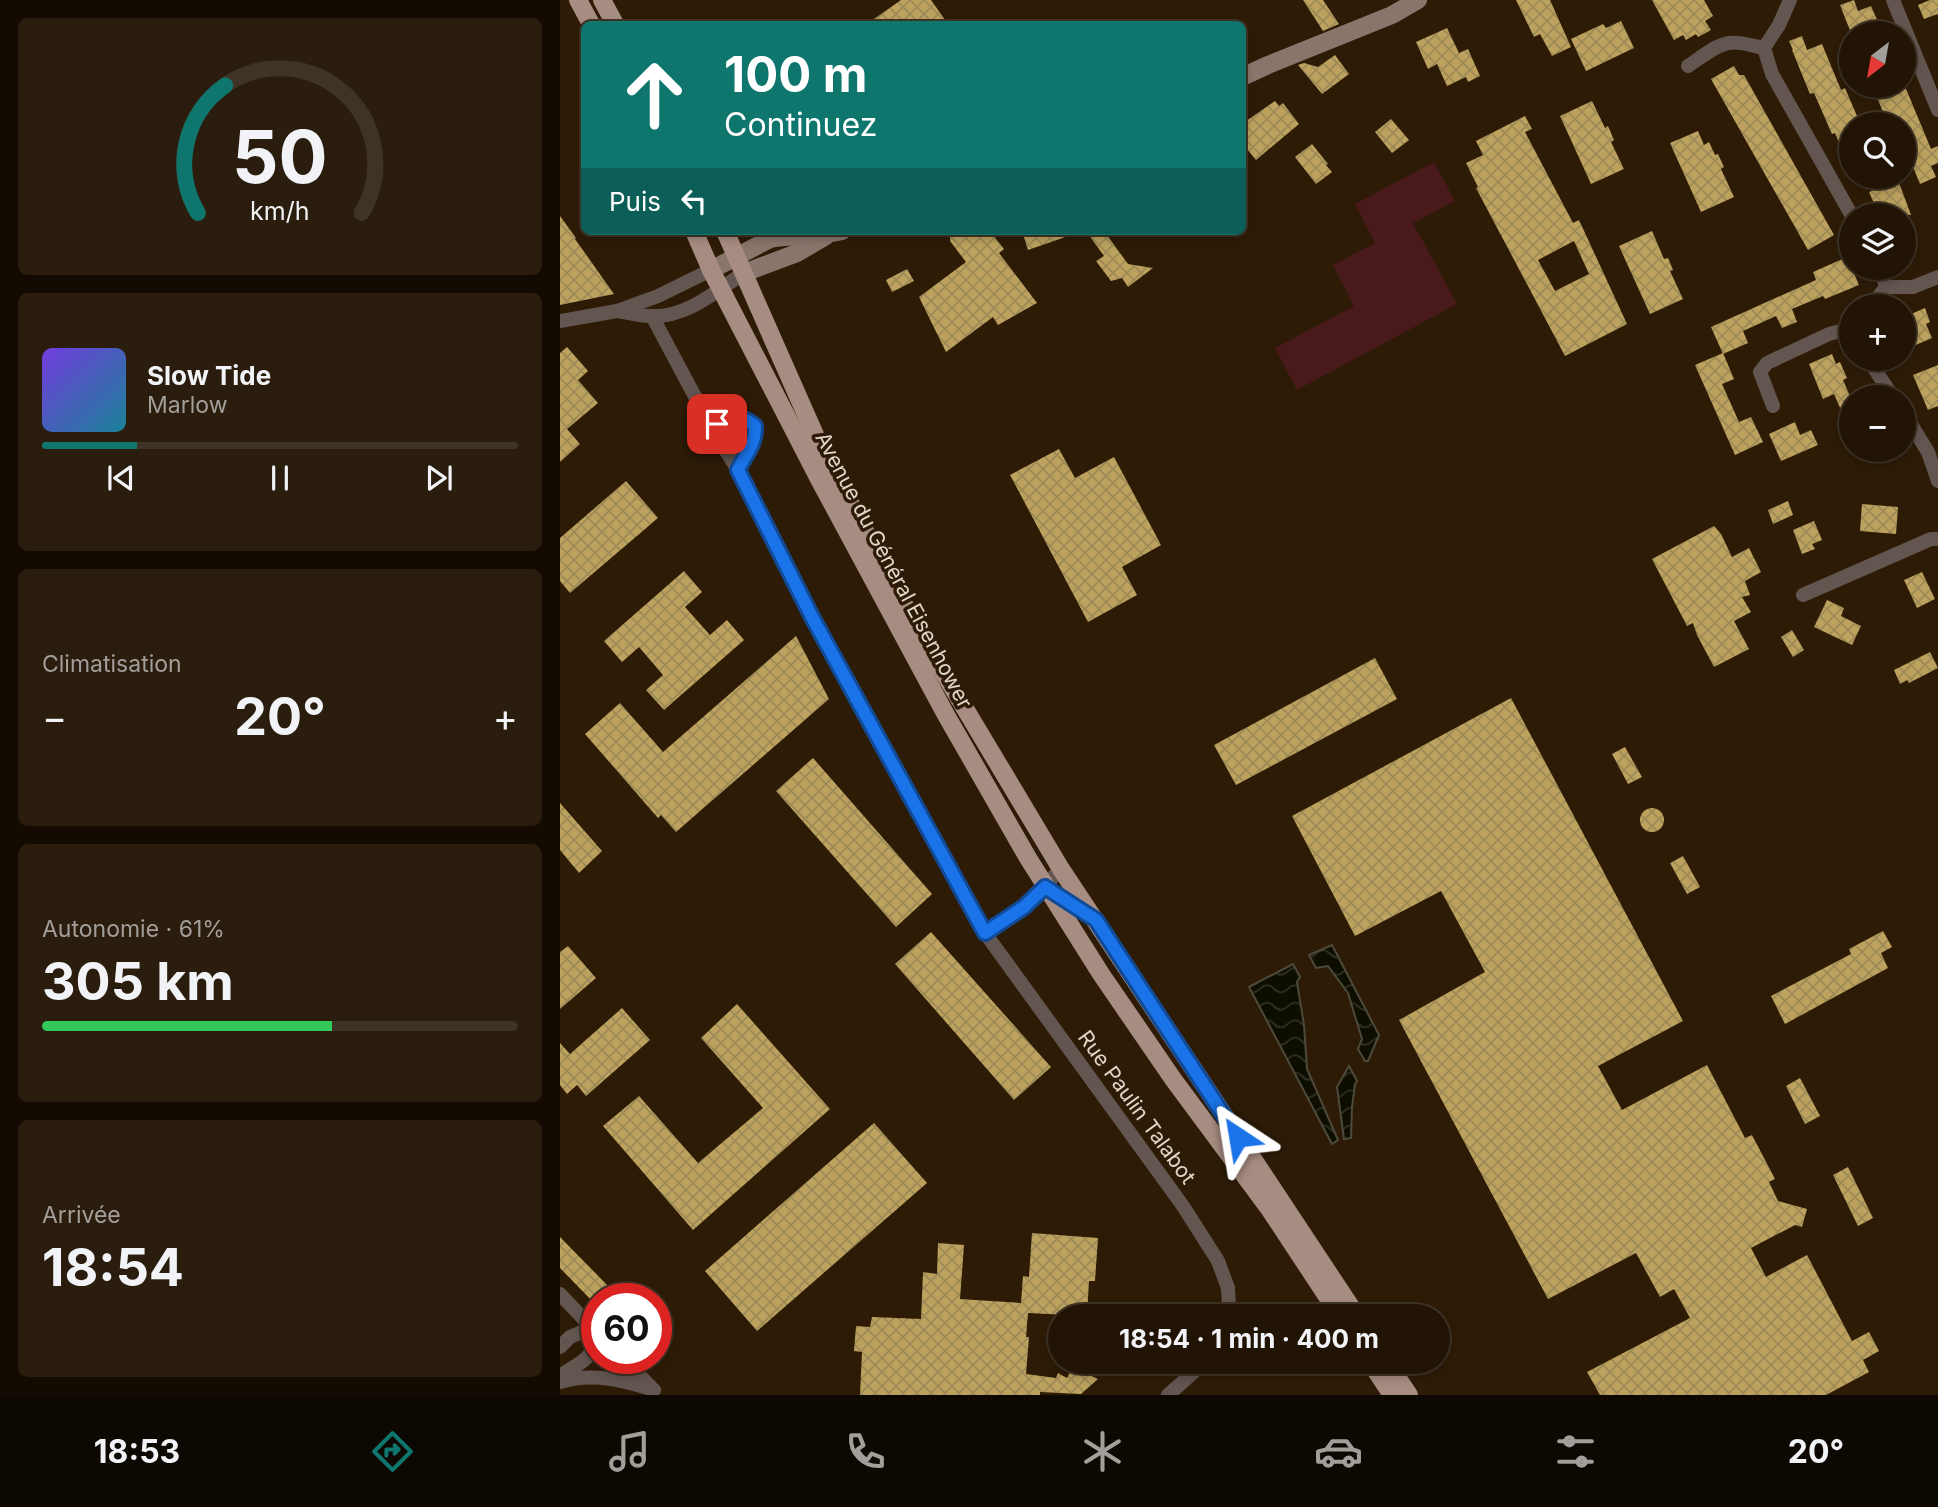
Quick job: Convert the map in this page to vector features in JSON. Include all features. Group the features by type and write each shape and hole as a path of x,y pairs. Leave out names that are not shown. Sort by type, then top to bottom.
{"main road":[{"path":"578,0 589,21"},
{"path":"602,0 613,21"},
{"name":"Avenue du Général Eisenhower","path":"696,235 711,270 826,492 946,715 1045,887 1108,985 1173,1079 1270,1210 1332,1304"},
{"name":"Avenue du Général Eisenhower","path":"715,235 744,273 819,444 915,625 1061,869 1349,1304"},
{"name":"Avenue du Général Eisenhower","path":"726,235 734,257"},
{"name":"Avenue du Général Eisenhower","path":"722,287 750,318 769,351 784,363"},
{"path":"1012,830 1032,842 1061,869"},
{"path":"1045,887 1096,920"},
{"path":"1378,1374 1392,1395"},
{"path":"1395,1374 1409,1395"}],"street":[{"path":"1764,48 1779,25 1790,0"},
{"path":"1893,0 1938,110"},
{"path":"1246,75 1392,15 1412,1"},
{"path":"1688,66 1729,43 1764,48"},
{"path":"1764,48 1772,74 1845,203"},
{"path":"560,321 617,311 658,296 770,239 813,235"},
{"path":"617,311 652,316 688,308 744,273 797,253 831,235"},
{"path":"1886,287 1913,287 1938,277"},
{"path":"1884,280 1886,287"},
{"path":"1880,294 1886,287"},
{"name":"Rue Paulin Talabot","path":"652,316 714,432 738,470 812,617 985,933 1202,1235 1218,1261 1228,1288 1229,1304"},
{"path":"1773,406 1760,372 1767,363 1839,331"},
{"path":"714,432 717,424 724,419 738,416 755,426 756,437 753,445 738,470"},
{"path":"1916,431 1928,452 1938,481"},
{"path":"1803,595 1931,539 1938,539"},
{"path":"985,933 1024,907 1061,869"},
{"path":"560,1294 581,1317"},
{"path":"560,1347 570,1336 581,1335"},
{"path":"560,1376 581,1363"},
{"path":"638,1374 657,1392"},
{"path":"1168,1395 1192,1374"},
{"path":"560,1382 592,1377 622,1380 657,1392"}],"shaded area":[{"path":"1434,162 1455,201 1413,223 1457,304 1297,390 1275,348 1354,306 1333,265 1375,243 1355,204"}],"water":[{"path":"1332,945 1379,1035 1368,1061 1365,1061 1358,1049 1362,1039 1348,993 1328,966 1316,968 1309,955"},
{"path":"1293,964 1300,977 1297,982 1307,1069 1338,1140 1332,1144 1249,987"},
{"path":"1349,1066 1357,1081 1352,1107 1351,1138 1344,1139 1337,1087"}],"building":[{"path":"901,0 931,0 946,21 871,21"},
{"path":"1303,0 1323,0 1339,24 1323,31"},
{"path":"1516,0 1550,0 1571,47 1552,56 1540,34 1534,37"},
{"path":"1652,0 1704,0 1713,16 1705,21 1711,30 1698,37 1696,34 1686,40 1683,35 1674,40"},
{"path":"1854,0 1858,11 1871,6 1878,21 1846,21 1840,5"},
{"path":"1938,0 1938,14 1924,19 1918,5"},
{"path":"1621,21 1634,48 1586,71 1571,39 1603,24 1606,28"},
{"path":"1447,28 1459,53 1468,49 1480,76 1468,82 1466,77 1447,86 1437,64 1428,69 1416,42"},
{"path":"1802,36 1807,50 1822,44 1839,85 1839,98 1849,98 1855,112 1839,112 1839,142 1835,133 1832,134 1814,93 1810,94 1789,41"},
{"path":"1335,55 1349,74 1322,94 1298,65 1304,63 1318,67"},
{"path":"1734,66 1739,75 1744,75 1834,235 1808,250 1711,79"},
{"path":"1877,98 1910,98 1916,112 1883,112"},
{"path":"1275,101 1279,106 1283,103 1299,124 1256,160 1246,148 1246,121"},
{"path":"1592,101 1605,128 1608,126 1614,140 1611,142 1624,169 1591,184 1560,116"},
{"path":"1916,113 1931,149 1938,146 1938,163 1931,166 1936,177 1920,184 1916,174"},
{"path":"1525,116 1532,129 1525,132 1573,223 1579,220 1627,324 1565,356 1476,188 1478,187 1466,163 1483,155 1476,141","holes":["1574,241 1589,274 1555,291 1538,260"]},
{"path":"1391,119 1409,140 1392,153 1375,132"},
{"path":"1698,131 1704,145 1709,142 1715,155 1718,154 1724,167 1721,169 1734,197 1701,212 1670,143"},
{"path":"1312,144 1332,172 1316,184 1295,157"},
{"path":"1876,189 1901,189 1907,203 1874,203 1869,192"},
{"path":"560,216 575,239 614,294 560,305"},
{"path":"1652,231 1664,259 1668,258 1673,270 1670,271 1683,299 1650,314 1619,246"},
{"path":"950,235 993,235 1004,249 999,253 1037,303 998,325 993,317 946,352 919,297 966,262 950,241"},
{"path":"1023,235 1071,235 1028,250"},
{"path":"1089,235 1107,235 1128,264 1153,268 1128,287 1122,278 1111,281 1096,261 1104,256"},
{"path":"1839,261 1839,280 1857,280 1859,285 1792,309 1797,322 1782,328 1776,316 1743,331 1748,343 1723,354 1711,327 1816,280 1813,272"},
{"path":"907,269 914,281 892,292 886,280"},
{"path":"1925,308 1930,322 1926,324 1932,338 1916,345 1916,312"},
{"path":"567,347 588,371 578,380 598,403 567,429 580,444 560,462 560,353"},
{"path":"1723,353 1734,379 1722,384 1739,422 1751,417 1763,442 1735,455 1695,365"},
{"path":"1832,354 1836,364 1839,362 1839,371 1844,371 1847,378 1843,380 1845,385 1839,385 1839,405 1834,394 1823,399 1809,364"},
{"path":"1938,365 1938,406 1928,410 1913,375"},
{"path":"1795,422 1800,435 1811,430 1818,445 1781,461 1769,434"},
{"path":"1059,449 1075,478 1114,457 1161,545 1122,567 1137,595 1088,622 1010,475"},
{"path":"626,481 658,518 570,593 560,581 560,538"},
{"path":"1788,501 1793,515 1773,524 1768,510"},
{"path":"1862,504 1898,507 1896,534 1860,531"},
{"path":"1814,521 1822,540 1812,544 1815,549 1802,554 1793,530"},
{"path":"1714,526 1732,557 1749,548 1761,572 1745,581 1750,595 1742,597 1751,612 1734,621 1749,649 1714,667 1693,623 1687,626 1652,559"},
{"path":"684,571 702,592 685,607 710,635 727,620 744,640 664,710 646,690 663,675 639,647 622,662 604,641"},
{"path":"1922,572 1935,599 1917,608 1904,580"},
{"path":"1827,600 1844,608 1841,616 1861,626 1852,645 1814,627"},
{"path":"1792,630 1804,650 1793,657 1781,637"},
{"path":"796,636 829,699 676,832 661,815 658,818 585,734 620,703 663,752"},
{"path":"1930,652 1938,668 1909,683 1907,680 1900,684 1894,670"},
{"path":"1375,658 1397,699 1236,785 1214,745"},
{"path":"1511,698 1683,1021 1598,1066 1622,1110 1707,1065 1745,1138 1752,1135 1775,1179 1769,1182 1778,1201 1807,1209 1802,1227 1795,1225 1751,1248 1766,1277 1807,1255 1852,1341 1869,1332 1879,1351 1863,1360 1869,1372 1826,1395 1600,1395 1587,1372 1690,1318 1674,1289 1660,1297 1636,1253 1548,1299 1399,1020 1485,972 1441,891 1355,936 1292,816"},
{"path":"1625,747 1642,777 1628,784 1612,754"},
{"path":"813,758 932,894 896,927 776,791"},
{"path":"560,803 602,851 579,873 560,850"},
{"path":"1652,808 1660,812 1664,820 1660,828 1652,832 1644,828 1640,820 1644,812"},
{"path":"1683,856 1700,887 1687,894 1670,863"},
{"path":"1883,931 1892,947 1881,953 1888,968 1785,1024 1771,996 1851,954 1849,949"},
{"path":"931,932 1051,1067 1014,1100 895,964"},
{"path":"568,946 596,978 560,1009 560,952"},
{"path":"737,1004 830,1109 693,1230 603,1126 639,1096 698,1163 763,1108 701,1038"},
{"path":"622,1008 650,1040 586,1096 577,1085 567,1094 560,1085 560,1043 570,1054"},
{"path":"1800,1078 1820,1116 1805,1124 1786,1086"},
{"path":"874,1123 927,1183 757,1331 705,1271"},
{"path":"1848,1167 1873,1218 1858,1226 1833,1175"},
{"path":"1032,1233 1098,1238 1095,1281 1089,1281 1088,1304 1048,1304 1048,1314 1028,1313 1026,1374 1056,1378 1060,1374 1067,1378 1069,1374 1087,1374 1098,1379 1081,1394 1040,1392 1040,1395 860,1395 862,1352 854,1351 856,1326 870,1327 872,1317 921,1319 923,1272 937,1274 938,1243 964,1245 960,1299 1021,1303 1023,1276 1029,1277"},
{"path":"560,1237 605,1283 581,1283 581,1290 560,1268"}],"route":[{"path":"717,424 724,419 738,416 755,426 756,437 753,445 738,470 812,617 985,933 1024,907 1045,887 1096,920 1238,1137"}]}
